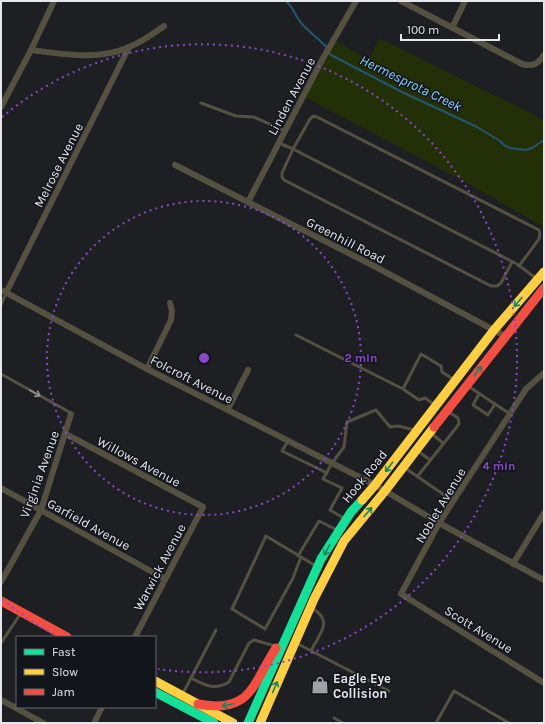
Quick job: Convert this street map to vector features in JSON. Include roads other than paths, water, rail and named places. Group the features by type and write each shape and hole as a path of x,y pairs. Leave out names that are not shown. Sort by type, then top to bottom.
{"main road":[{"name":"Hook Road","path":"248,723 318,567 338,531 494,330 541,276"},
{"name":"Hook Road","path":"260,723 310,607 344,541 544,288"},
{"path":"1,601 65,636"},
{"path":"196,709 229,706 245,697 253,687 269,658 287,634"},
{"path":"156,682 182,696 214,723"},
{"path":"156,692 233,723"},
{"path":"196,709 207,723"}],"street":[{"path":"1,108 54,1"},
{"name":"Linden Avenue","path":"248,202 322,60 356,1"},
{"path":"401,1 516,62 531,66 536,64 544,55"},
{"path":"452,28 465,1"},
{"path":"31,50 79,56 116,52 150,36 164,26"},
{"name":"Melrose Avenue","path":"4,291 129,47"},
{"name":"Greenhill Road","path":"175,165 505,336"},
{"name":"Folcroft Avenue","path":"4,291 147,369 375,485 439,523 544,580"},
{"path":"147,369 171,320 172,311 170,303"},
{"path":"228,410 248,370"},
{"name":"Noblet Avenue","path":"401,594 439,523 526,389 544,373"},
{"name":"Virginia Avenue","path":"1,582 41,510 72,414"},
{"name":"Willows Avenue","path":"66,434 203,507"},
{"name":"Garfield Avenue","path":"1,488 165,579"},
{"name":"Warwick Avenue","path":"136,636 203,507"},
{"path":"513,564 544,513"},
{"name":"Scott Avenue","path":"401,594 544,683"},
{"path":"1,700 43,723"},
{"path":"94,723 102,708"}],"lane":[{"path":"201,103 236,116 254,117 285,131"},
{"path":"512,262 501,283 497,286 491,286 284,180 282,173 293,149 310,119 313,116 317,117 538,230 540,234 539,239 519,266"},
{"path":"279,143 541,276"},
{"path":"1,305 4,291"},
{"path":"296,335 403,389 419,400 425,398 435,405"},
{"path":"403,389 421,354 441,366 442,372 455,380"},
{"path":"1,374 72,414"},
{"path":"466,385 510,414"},
{"path":"479,394 472,405 488,415 495,404"},
{"path":"346,519 330,510 342,488 323,479 332,463 344,447 347,422 376,410 390,427 398,426 416,430"},
{"path":"417,477 459,424 458,418 447,410"},
{"path":"430,432 443,443"},
{"path":"288,440 282,451 327,473"},
{"path":"417,450 430,460"},
{"path":"404,467 453,502"},
{"path":"318,567 300,557 266,536 232,609 265,629 293,578 300,557 319,521 338,531"},
{"path":"310,607 319,613 325,624 311,651"},
{"path":"1,643 22,612"},
{"path":"182,696 216,630"},
{"path":"190,678 208,687 224,685 229,682 233,676 249,643 254,640 277,647"},
{"path":"294,642 389,691"},
{"path":"436,723 454,691 509,723"},
{"path":"334,718 343,723"}],"waterway":[{"name":"Hermesprota Creek","path":"286,1 301,22 327,48"},
{"name":"Hermesprota Creek","path":"329,52 331,55 402,92 477,127 510,148 526,150 544,140"}],"place":[{"name":"Eagle Eye Collision","path":"320,685"}]}
